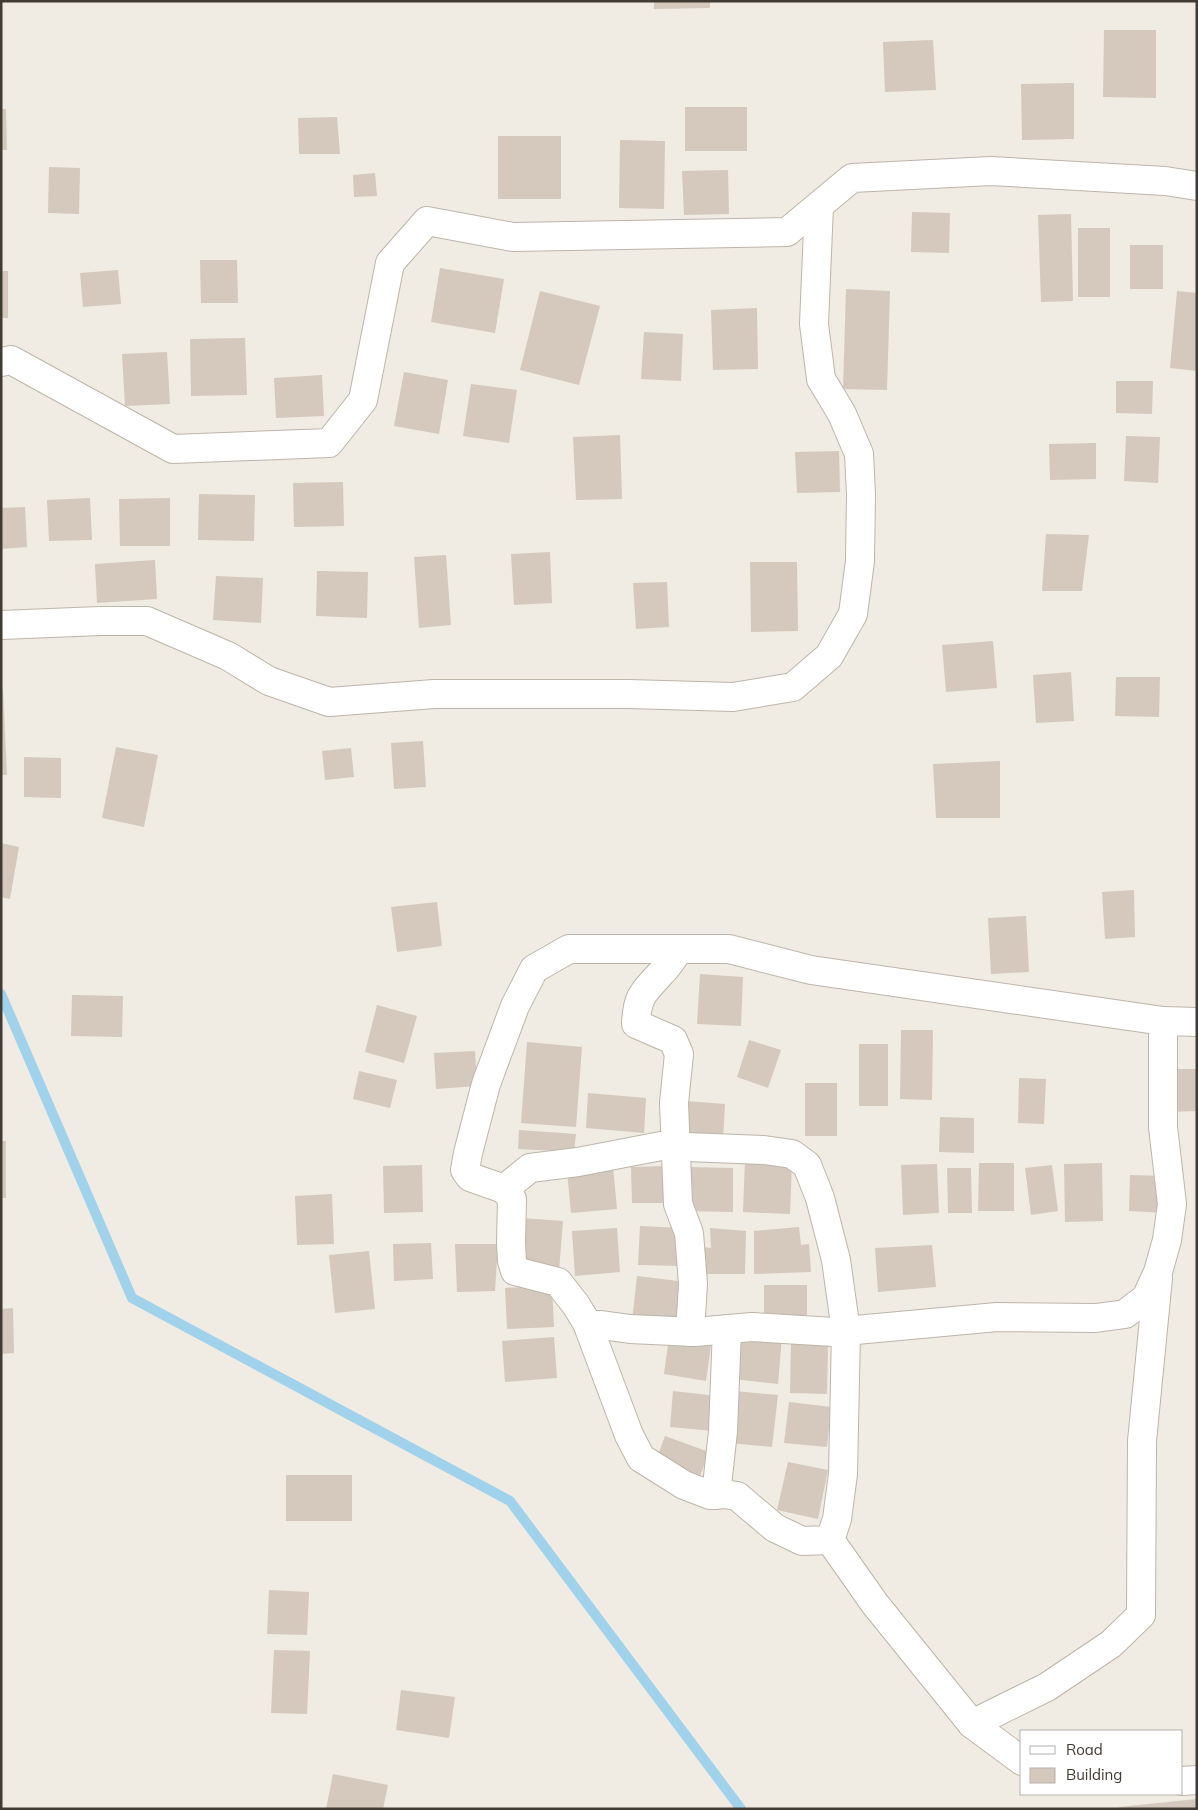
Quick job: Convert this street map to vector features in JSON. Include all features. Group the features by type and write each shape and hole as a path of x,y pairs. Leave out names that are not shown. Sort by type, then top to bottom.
{"street":[{"path":"1,362 11,360 173,449 329,443 363,400 390,263 427,221 513,236 787,232 852,178 981,171 1165,181 1197,186"},
{"path":"1,625 146,621 228,656 269,681 329,702 434,694 630,694 733,697 793,687 829,656 853,614 860,561 861,494 859,454 842,414 821,379 814,324 819,206"},
{"path":"830,1540 802,1541 776,1528 737,1496 710,1495 684,1485 641,1458 630,1435 587,1323 576,1304 558,1282 515,1271 512,1261 511,1243 512,1200 504,1189 470,1177 465,1170 486,1084 515,1006 534,969 569,949 729,949 811,970 1164,1021 1197,1022"},
{"path":"679,949 664,970 645,990 637,1009 636,1024 673,1040 679,1054 674,1103 675,1147 678,1204 689,1233 693,1284 690,1332"},
{"path":"587,1323 630,1329 690,1332 752,1327 834,1332 997,1317 1096,1318 1125,1314 1146,1298 1158,1272 1167,1240 1172,1204 1164,1127 1164,1021"},
{"path":"504,1189 530,1168 578,1162 662,1146 764,1150 792,1154 807,1165 820,1198 836,1260 846,1330 843,1474 837,1519 830,1540"},
{"path":"972,1724 1047,1687 1111,1644 1141,1615 1142,1441 1158,1272"},
{"path":"716,1495 723,1431 727,1329"},
{"path":"830,1540 875,1604 972,1724 1020,1760"},
{"path":"1183,1781 1197,1780"}],"building":[{"path":"654,1 710,1 710,8 654,9"},
{"path":"1104,30 1156,30 1156,98 1103,97"},
{"path":"933,40 936,90 885,92 883,42"},
{"path":"1074,83 1074,139 1022,140 1021,84"},
{"path":"685,107 747,107 747,151 685,151"},
{"path":"1,109 6,109 7,150 1,150"},
{"path":"337,117 340,154 299,154 298,118"},
{"path":"498,136 561,136 561,199 498,199"},
{"path":"620,140 665,141 664,209 619,208"},
{"path":"49,167 80,168 79,214 48,213"},
{"path":"728,170 729,214 684,215 682,171"},
{"path":"375,173 377,196 354,197 353,175"},
{"path":"912,212 950,213 949,253 911,252"},
{"path":"1071,214 1073,301 1041,302 1038,215"},
{"path":"1078,228 1110,228 1110,297 1078,297"},
{"path":"1130,245 1163,245 1163,289 1130,289"},
{"path":"200,260 237,260 238,303 201,303"},
{"path":"440,268 504,279 495,333 431,322"},
{"path":"118,270 121,304 83,307 80,273"},
{"path":"1,271 8,271 8,318 1,318"},
{"path":"846,289 890,291 887,390 843,389"},
{"path":"540,291 600,306 579,385 520,370"},
{"path":"1177,291 1197,293 1197,371 1170,368"},
{"path":"757,308 758,369 713,370 711,310"},
{"path":"644,332 683,334 681,381 641,379"},
{"path":"245,338 247,395 191,396 190,339"},
{"path":"167,352 170,404 125,406 122,354"},
{"path":"404,372 448,380 439,434 394,426"},
{"path":"322,375 324,416 276,418 274,378"},
{"path":"1116,381 1153,381 1152,414 1116,413"},
{"path":"471,384 517,390 509,443 463,436"},
{"path":"620,435 622,499 576,500 573,437"},
{"path":"1126,436 1160,437 1158,483 1124,481"},
{"path":"1096,443 1096,479 1050,480 1049,444"},
{"path":"839,451 840,492 797,493 795,452"},
{"path":"343,482 344,526 294,527 293,483"},
{"path":"199,494 255,495 254,541 198,540"},
{"path":"90,498 92,540 49,541 47,500"},
{"path":"170,498 170,546 120,546 119,499"},
{"path":"25,507 27,547 1,549 1,508"},
{"path":"1046,534 1089,535 1082,591 1042,591"},
{"path":"550,552 552,603 514,605 511,554"},
{"path":"446,555 451,625 419,628 414,557"},
{"path":"155,560 157,599 97,603 95,564"},
{"path":"750,562 797,562 798,631 751,632"},
{"path":"317,571 368,572 367,618 316,616"},
{"path":"216,576 263,578 261,623 213,620"},
{"path":"667,582 669,627 636,629 633,583"},
{"path":"993,641 997,688 946,692 942,645"},
{"path":"1071,672 1074,721 1036,723 1033,675"},
{"path":"1116,677 1160,677 1159,717 1115,716"},
{"path":"1,689 3,689 7,775 1,775"},
{"path":"423,741 426,787 394,789 391,743"},
{"path":"116,747 158,755 144,827 102,818"},
{"path":"351,748 354,777 325,780 322,751"},
{"path":"24,757 61,758 61,798 24,797"},
{"path":"1000,761 1000,818 936,818 933,764"},
{"path":"1,843 19,847 10,899 1,897"},
{"path":"1134,890 1135,937 1105,939 1102,892"},
{"path":"437,902 442,946 397,952 391,907"},
{"path":"1026,916 1029,972 991,974 988,918"},
{"path":"700,974 743,977 741,1026 697,1024"},
{"path":"72,995 123,996 122,1037 71,1036"},
{"path":"377,1005 417,1016 404,1063 365,1052"},
{"path":"901,1030 933,1030 932,1100 900,1099"},
{"path":"749,1040 781,1050 768,1088 737,1077"},
{"path":"527,1042 582,1047 576,1127 521,1123"},
{"path":"859,1044 888,1044 888,1106 859,1106"},
{"path":"475,1051 477,1086 436,1089 434,1053"},
{"path":"1169,1069 1197,1069 1197,1111 1169,1112"},
{"path":"359,1071 397,1080 390,1108 353,1099"},
{"path":"1019,1078 1046,1079 1044,1124 1018,1123"},
{"path":"805,1083 837,1083 837,1136 805,1136"},
{"path":"588,1093 646,1098 644,1133 586,1128"},
{"path":"686,1101 725,1104 723,1139 684,1136"},
{"path":"940,1117 974,1118 974,1153 939,1152"},
{"path":"519,1130 576,1134 574,1152 518,1149"},
{"path":"1,1141 6,1141 6,1198 1,1198"},
{"path":"745,1159 792,1162 790,1214 743,1212"},
{"path":"979,1163 1014,1163 1014,1211 978,1211"},
{"path":"1102,1163 1103,1221 1065,1222 1064,1164"},
{"path":"937,1164 939,1213 903,1215 901,1165"},
{"path":"422,1165 423,1212 384,1213 383,1166"},
{"path":"1052,1165 1058,1211 1031,1215 1025,1168"},
{"path":"668,1166 668,1203 632,1203 631,1167"},
{"path":"613,1167 617,1209 571,1213 567,1171"},
{"path":"687,1167 733,1168 733,1212 686,1211"},
{"path":"947,1168 971,1168 972,1213 948,1213"},
{"path":"1130,1175 1166,1176 1165,1213 1129,1211"},
{"path":"332,1194 334,1244 297,1245 295,1196"},
{"path":"522,1218 563,1221 559,1271 519,1268"},
{"path":"640,1226 681,1228 679,1266 638,1265"},
{"path":"799,1227 801,1245 809,1244 811,1272 754,1274 754,1231"},
{"path":"617,1228 620,1272 575,1276 572,1231"},
{"path":"710,1228 746,1231 745,1274 696,1274 696,1246 711,1248"},
{"path":"431,1243 433,1279 394,1281 393,1244"},
{"path":"455,1244 498,1244 495,1291 457,1292"},
{"path":"932,1245 936,1287 878,1292 875,1248"},
{"path":"369,1251 375,1309 335,1313 329,1255"},
{"path":"637,1276 686,1282 683,1327 632,1322"},
{"path":"764,1285 807,1285 807,1319 764,1319"},
{"path":"552,1286 554,1327 507,1329 505,1288"},
{"path":"13,1308 14,1353 1,1354 1,1309"},
{"path":"738,1333 782,1337 778,1384 733,1379"},
{"path":"554,1337 557,1378 505,1382 502,1341"},
{"path":"669,1337 711,1345 706,1381 664,1374"},
{"path":"791,1342 828,1344 827,1394 790,1393"},
{"path":"673,1391 717,1396 714,1431 670,1427"},
{"path":"735,1391 778,1395 772,1447 729,1443"},
{"path":"789,1402 831,1407 827,1447 784,1443"},
{"path":"665,1436 709,1452 700,1476 656,1461"},
{"path":"788,1462 828,1470 818,1519 777,1510"},
{"path":"286,1475 352,1475 352,1521 286,1521"},
{"path":"269,1590 309,1592 307,1635 267,1634"},
{"path":"274,1650 310,1651 307,1714 271,1713"},
{"path":"401,1690 455,1697 449,1738 396,1730"},
{"path":"333,1774 388,1785 383,1809 326,1809"},
{"path":"1197,1799 1197,1809 1120,1809 1119,1807"}],"waterway":[{"path":"1,994 132,1298 510,1501 741,1809"}]}
